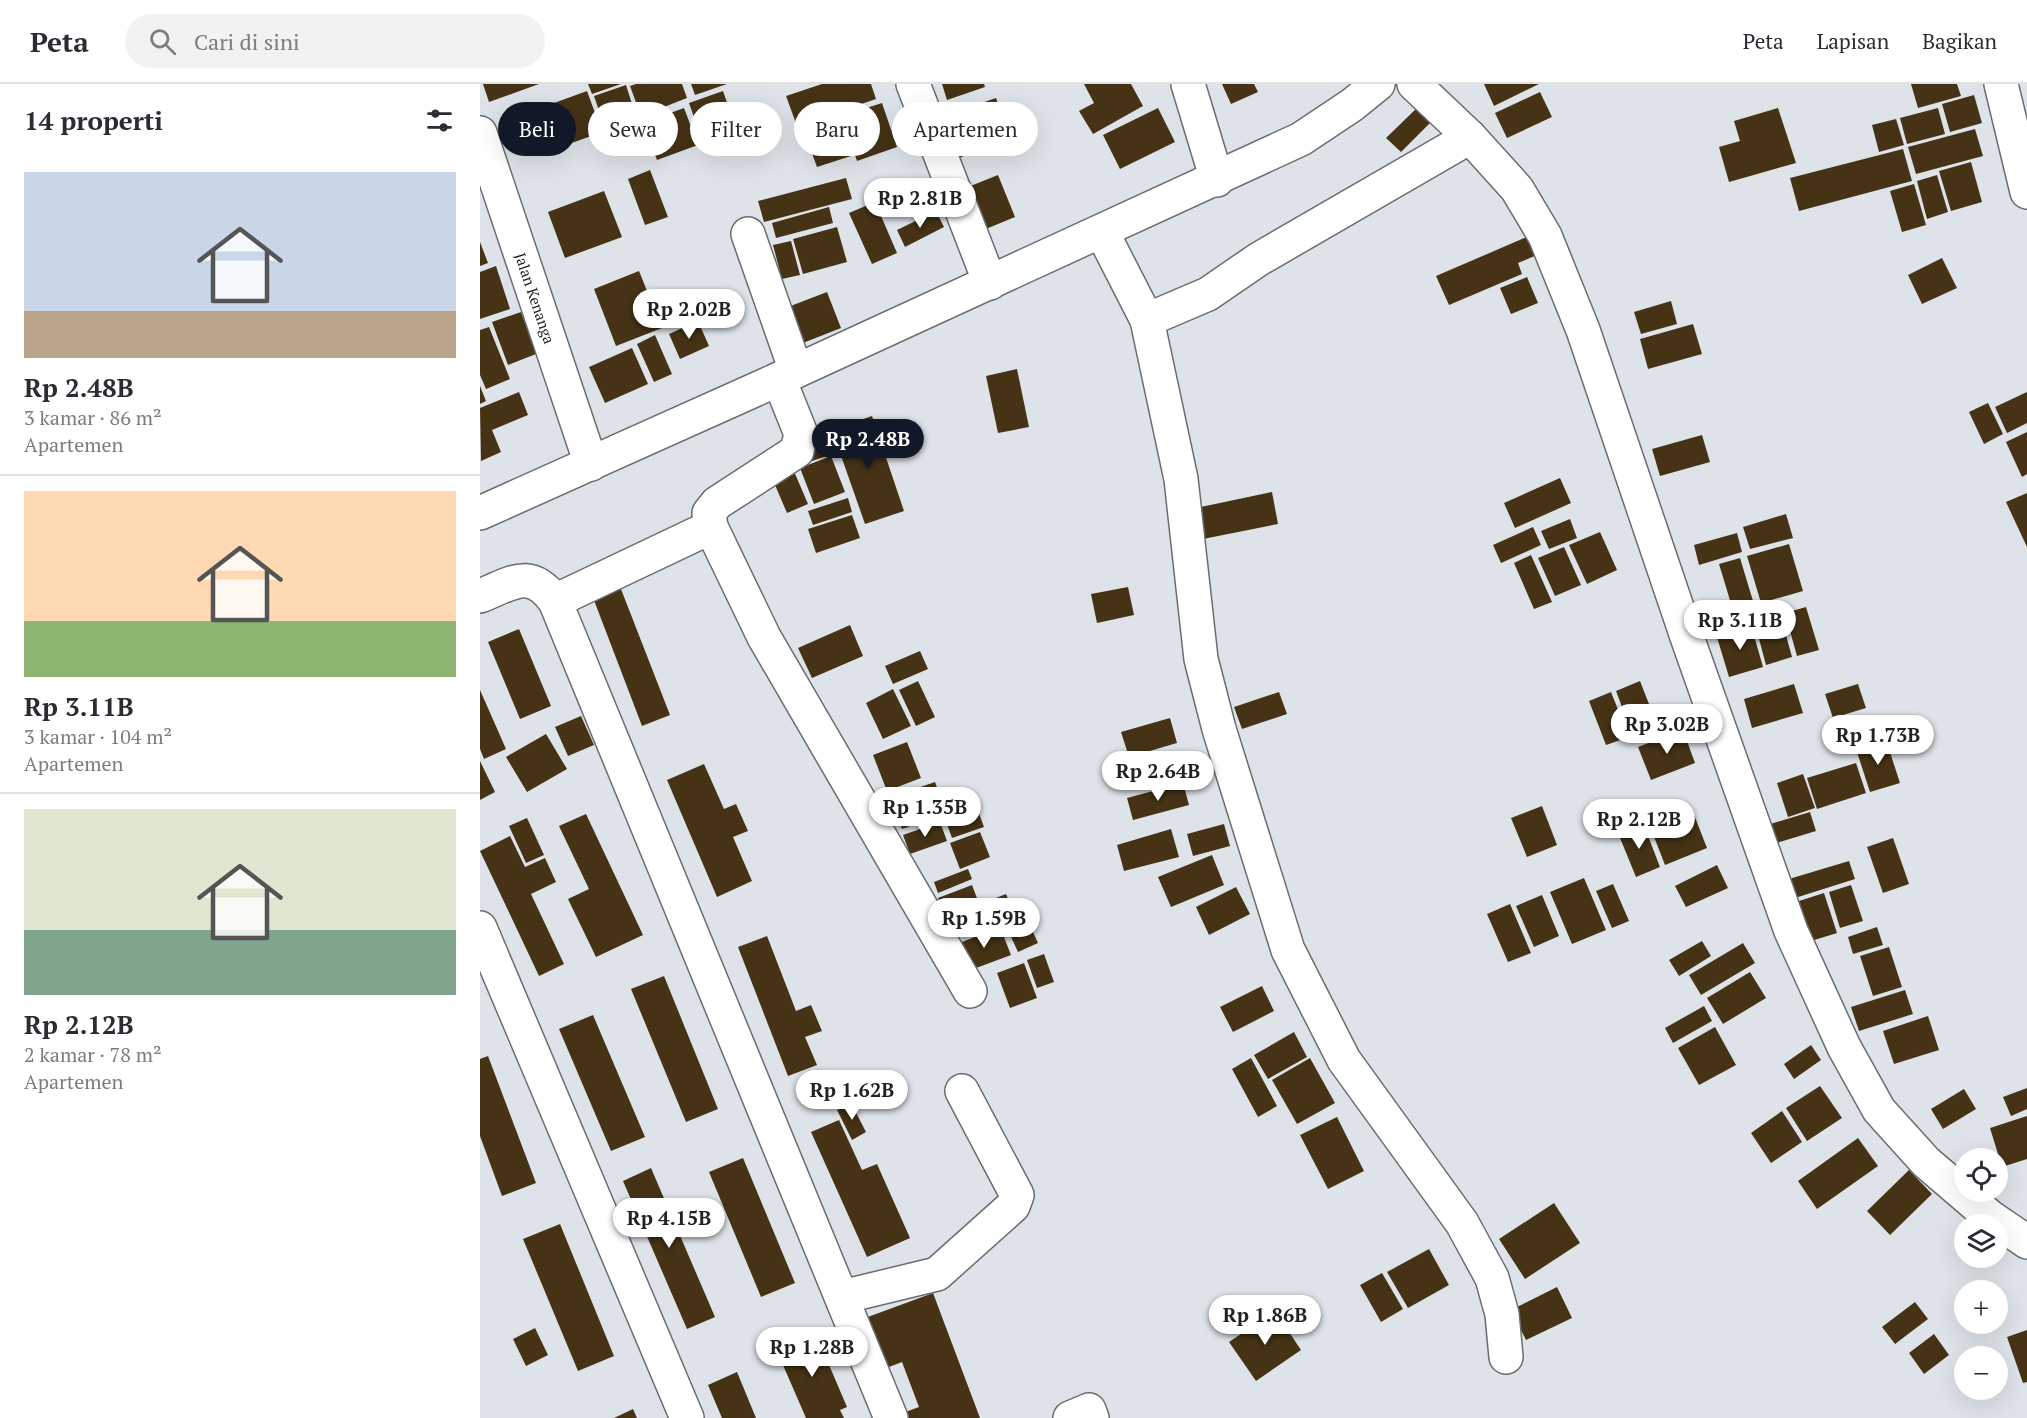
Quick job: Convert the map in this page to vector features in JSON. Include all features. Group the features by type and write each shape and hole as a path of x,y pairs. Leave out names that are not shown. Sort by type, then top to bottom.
{"street":[{"path":"913,84 990,283"},
{"path":"1188,84 1217,180"},
{"path":"480,513 1217,180 1301,139 1353,105 1378,84"},
{"path":"1415,84 1517,189 1545,236 1583,330 1691,648 1791,931 1844,1047 1879,1110 1926,1162 1989,1216 2027,1242"},
{"path":"2001,84 2027,192"},
{"path":"1147,320 1208,294 1258,259 1461,129"},
{"name":"Jalan Kenanga","path":"480,133 591,464"},
{"path":"1102,232 1147,320 1181,479 1201,659 1219,729 1288,950 1344,1060 1462,1223 1492,1278 1502,1314 1506,1357"},
{"path":"748,234 788,375 801,434 797,451 717,503 710,513 711,527 759,627 790,684 970,991"},
{"path":"555,601 711,527"},
{"path":"480,596 518,581 537,582 555,601 891,1418"},
{"path":"480,928 687,1418"},
{"path":"842,1297 937,1274 1013,1206 1017,1195 962,1091"},
{"path":"1070,1418 1089,1410 1092,1418"}],"building":[{"path":"483,84 539,84 489,102"},
{"path":"588,84 621,84 592,94"},
{"path":"682,84 687,98 677,102 636,102 630,86"},
{"path":"691,84 727,84 695,95"},
{"path":"822,84 871,84 876,99 867,102 794,102 794,118 786,96"},
{"path":"942,84 984,84 985,87 947,100"},
{"path":"1084,84 1131,84 1143,106 1093,134 1079,111 1094,103"},
{"path":"1222,84 1254,84 1258,92 1231,104"},
{"path":"1484,84 1539,84 1494,106"},
{"path":"1911,84 1957,84 1961,96 1918,108"},
{"path":"626,85 631,102 596,102 594,96"},
{"path":"587,91 591,102 588,102 588,137 576,141 576,102 557,102"},
{"path":"723,91 727,102 692,102"},
{"path":"1540,92 1552,117 1507,138 1495,113"},
{"path":"1974,95 1982,123 1950,132 1942,104"},
{"path":"996,98 997,102 984,102"},
{"path":"882,103 892,132 892,149 880,153 880,104"},
{"path":"1420,105 1434,119 1401,152 1386,138"},
{"path":"684,108 690,124 690,148 678,152 678,110"},
{"path":"1158,108 1175,142 1120,169 1103,135"},
{"path":"1778,108 1796,163 1729,182 1719,147 1740,141 1734,121"},
{"path":"1938,108 1945,134 1907,144 1900,118"},
{"path":"1896,119 1904,145 1879,152 1872,125"},
{"path":"1975,129 1983,156 1916,174 1908,147"},
{"path":"1903,149 1912,181 1799,211 1790,178"},
{"path":"655,156 668,156 657,160"},
{"path":"813,156 851,156 817,167"},
{"path":"855,156 871,156 857,161"},
{"path":"942,156 964,156 945,163"},
{"path":"1971,162 1982,202 1951,211 1939,171"},
{"path":"650,170 668,217 645,225 628,179"},
{"path":"998,175 1015,217 981,231 963,189"},
{"path":"1937,175 1948,212 1927,219 1917,181"},
{"path":"846,178 852,199 764,222 758,201"},
{"path":"1914,184 1926,225 1902,232 1890,191"},
{"path":"604,191 622,237 565,258 548,212"},
{"path":"875,202 897,253 872,264 849,213"},
{"path":"829,207 833,223 776,238 772,223"},
{"path":"936,211 944,227 905,247 897,230"},
{"path":"837,227 847,262 803,274 793,239"},
{"path":"1529,236 1537,255 1518,263 1522,274 1449,305 1436,276"},
{"path":"791,241 800,275 782,279 773,245"},
{"path":"480,242 488,263 480,266"},
{"path":"1942,258 1957,288 1922,304 1908,275"},
{"path":"496,266 510,309 480,319 480,272"},
{"path":"639,271 662,328 616,346 594,289"},
{"path":"1527,277 1538,303 1511,314 1500,288"},
{"path":"827,292 841,328 803,343 788,307"},
{"path":"1671,301 1677,324 1641,334 1634,312"},
{"path":"521,312 536,354 508,365 492,322"},
{"path":"698,321 709,346 680,359 669,334"},
{"path":"1693,324 1702,354 1648,369 1640,339"},
{"path":"489,327 510,379 486,389 480,375 480,330"},
{"path":"655,335 672,374 654,382 637,344"},
{"path":"632,348 648,384 605,403 589,367"},
{"path":"1017,369 1029,427 998,433 986,376"},
{"path":"480,386 486,401 480,404"},
{"path":"519,392 528,415 492,430 501,452 481,461 480,408"},
{"path":"2027,392 2027,423 2007,433 1995,407"},
{"path":"1988,403 2003,434 1984,444 1969,412"},
{"path":"872,416 904,511 865,524 832,430"},
{"path":"831,428 839,452 809,462 801,439"},
{"path":"2027,432 2027,474 2022,477 2006,442"},
{"path":"1702,435 1710,462 1660,476 1652,449"},
{"path":"831,456 845,492 814,504 800,468"},
{"path":"793,469 808,504 787,513 772,478"},
{"path":"1560,478 1571,503 1515,528 1504,503"},
{"path":"1272,492 1278,524 1203,539 1196,508"},
{"path":"2027,493 2027,547 2006,502"},
{"path":"848,498 852,512 813,525 808,511"},
{"path":"1786,514 1793,538 1750,549 1743,527"},
{"path":"852,515 860,538 816,553 808,529"},
{"path":"1570,519 1577,538 1549,549 1541,531"},
{"path":"1533,527 1541,545 1501,563 1493,545"},
{"path":"1600,532 1617,570 1587,584 1569,545"},
{"path":"1737,533 1742,552 1699,565 1694,545"},
{"path":"1789,544 1803,591 1761,603 1747,556"},
{"path":"1564,547 1581,585 1555,596 1538,558"},
{"path":"1531,555 1552,602 1534,609 1514,563"},
{"path":"1740,558 1753,601 1732,607 1719,564"},
{"path":"619,584 670,715 642,726 592,595"},
{"path":"1128,587 1134,615 1097,623 1091,594"},
{"path":"1806,607 1819,650 1797,656 1785,613"},
{"path":"1781,617 1792,657 1766,665 1755,624"},
{"path":"850,625 863,656 812,678 798,648"},
{"path":"1751,625 1763,667 1729,677 1716,634"},
{"path":"519,629 551,706 520,719 488,642"},
{"path":"920,651 928,669 893,684 885,666"},
{"path":"918,681 935,717 916,726 899,690"},
{"path":"1640,681 1658,727 1633,736 1616,691"},
{"path":"1794,684 1803,713 1752,728 1744,699"},
{"path":"1858,684 1866,708 1833,718 1825,694"},
{"path":"893,689 911,726 883,739 866,703"},
{"path":"480,690 506,749 484,759 480,749"},
{"path":"1279,692 1287,714 1242,729 1234,707"},
{"path":"1611,692 1629,737 1606,745 1589,701"},
{"path":"581,716 594,745 568,756 555,727"},
{"path":"1170,718 1177,743 1129,757 1121,732"},
{"path":"1683,730 1695,763 1651,780 1638,747"},
{"path":"546,734 567,769 527,792 506,757"},
{"path":"1886,740 1900,783 1870,792 1856,749"},
{"path":"907,742 921,778 887,791 873,755"},
{"path":"1153,757 1159,775 1133,783 1127,765"},
{"path":"480,761 495,792 480,800"},
{"path":"1856,763 1866,793 1817,809 1807,778"},
{"path":"704,764 724,809 736,804 748,831 733,837 752,881 717,897 667,780"},
{"path":"1803,774 1815,808 1788,817 1777,783"},
{"path":"935,782 946,813 902,829 891,797"},
{"path":"1183,783 1189,805 1133,820 1127,798"},
{"path":"1542,806 1557,845 1527,857 1511,818"},
{"path":"1691,807 1707,848 1665,865 1649,824"},
{"path":"977,808 984,827 952,838 945,819"},
{"path":"1810,812 1816,831 1773,844 1767,825"},
{"path":"586,814 643,935 596,957 568,899 589,889 559,826"},
{"path":"527,818 544,855 526,863 509,826"},
{"path":"940,822 947,841 910,854 903,835"},
{"path":"1643,823 1660,867 1636,877 1618,833"},
{"path":"1224,824 1230,846 1193,856 1187,834"},
{"path":"1171,829 1179,857 1124,871 1117,845"},
{"path":"980,832 990,857 960,869 950,843"},
{"path":"510,836 525,867 545,858 556,882 531,894 564,964 539,976 480,851"},
{"path":"1893,838 1909,884 1883,893 1867,847"},
{"path":"1212,855 1224,885 1171,907 1158,877"},
{"path":"1849,861 1855,879 1795,898 1789,879"},
{"path":"1717,865 1728,888 1686,907 1675,886"},
{"path":"968,869 972,879 938,893 934,882"},
{"path":"1584,878 1606,930 1572,944 1550,892"},
{"path":"1613,884 1629,921 1612,928 1596,891"},
{"path":"972,885 978,901 945,915 938,898"},
{"path":"1851,885 1863,921 1840,928 1829,892"},
{"path":"1236,887 1250,914 1209,935 1196,907"},
{"path":"1824,893 1837,933 1808,942 1796,902"},
{"path":"1006,894 1015,916 954,939 946,918"},
{"path":"1542,895 1559,936 1534,947 1516,906"},
{"path":"1510,904 1531,953 1508,962 1487,914"},
{"path":"1026,917 1038,943 1018,952 1006,926"},
{"path":"1000,927 1011,955 968,971 957,944"},
{"path":"1877,927 1883,945 1853,954 1848,937"},
{"path":"767,936 796,1011 811,1005 822,1031 805,1037 817,1065 788,1076 738,947"},
{"path":"1702,941 1711,956 1679,976 1669,960"},
{"path":"1743,943 1755,963 1701,995 1689,975"},
{"path":"1889,947 1902,987 1873,996 1860,956"},
{"path":"1044,954 1054,982 1037,988 1027,960"},
{"path":"1024,963 1037,998 1010,1008 997,973"},
{"path":"1750,972 1766,998 1723,1024 1707,998"},
{"path":"664,976 718,1109 686,1122 631,989"},
{"path":"1262,986 1274,1011 1233,1032 1220,1007"},
{"path":"1905,990 1913,1014 1859,1031 1851,1007"},
{"path":"1704,1006 1712,1021 1673,1043 1665,1028"},
{"path":"593,1015 645,1137 611,1151 559,1029"},
{"path":"1928,1016 1939,1050 1894,1064 1883,1031"},
{"path":"1715,1027 1736,1065 1699,1085 1678,1048"},
{"path":"1294,1032 1307,1057 1268,1079 1254,1055"},
{"path":"1811,1045 1821,1060 1794,1079 1784,1064"},
{"path":"488,1056 536,1183 502,1196 480,1136 480,1059"},
{"path":"1251,1058 1277,1106 1258,1117 1232,1069"},
{"path":"1310,1058 1335,1103 1297,1124 1272,1080"},
{"path":"1820,1086 1842,1118 1807,1141 1786,1108"},
{"path":"2027,1088 2027,1109 2011,1116 2003,1097"},
{"path":"1964,1089 1976,1109 1943,1129 1931,1109"},
{"path":"851,1103 866,1132 852,1140 837,1110"},
{"path":"1782,1111 1802,1142 1771,1163 1751,1133"},
{"path":"2027,1116 2027,1159 2008,1165 2008,1148 1996,1148 1990,1128"},
{"path":"1337,1117 1364,1171 1328,1189 1300,1135"},
{"path":"839,1120 862,1170 877,1164 910,1238 867,1257 811,1132"},
{"path":"1858,1138 1878,1166 1817,1209 1798,1181"},
{"path":"743,1158 795,1283 761,1297 709,1172"},
{"path":"651,1168 715,1317 687,1329 623,1181"},
{"path":"1909,1170 1932,1194 1890,1235 1867,1211"},
{"path":"1554,1203 1580,1243 1525,1279 1499,1239"},
{"path":"560,1224 614,1356 578,1371 523,1239"},
{"path":"1429,1249 1449,1285 1408,1308 1387,1272"},
{"path":"1382,1273 1403,1309 1381,1322 1360,1285"},
{"path":"1557,1287 1572,1318 1526,1340 1511,1310"},
{"path":"933,1293 980,1418 902,1418 900,1414 919,1407 902,1362 876,1372 857,1321"},
{"path":"1915,1302 1928,1319 1895,1344 1882,1327"},
{"path":"1275,1311 1301,1350 1256,1381 1229,1342"},
{"path":"535,1328 548,1355 526,1366 513,1339"},
{"path":"2027,1330 2027,1382 2023,1383 2007,1337"},
{"path":"815,1332 847,1407 840,1410 844,1418 806,1418 776,1349"},
{"path":"1934,1334 1949,1355 1924,1374 1909,1353"},
{"path":"737,1372 756,1418 722,1418 708,1385"},
{"path":"633,1409 637,1418 614,1418"}]}
